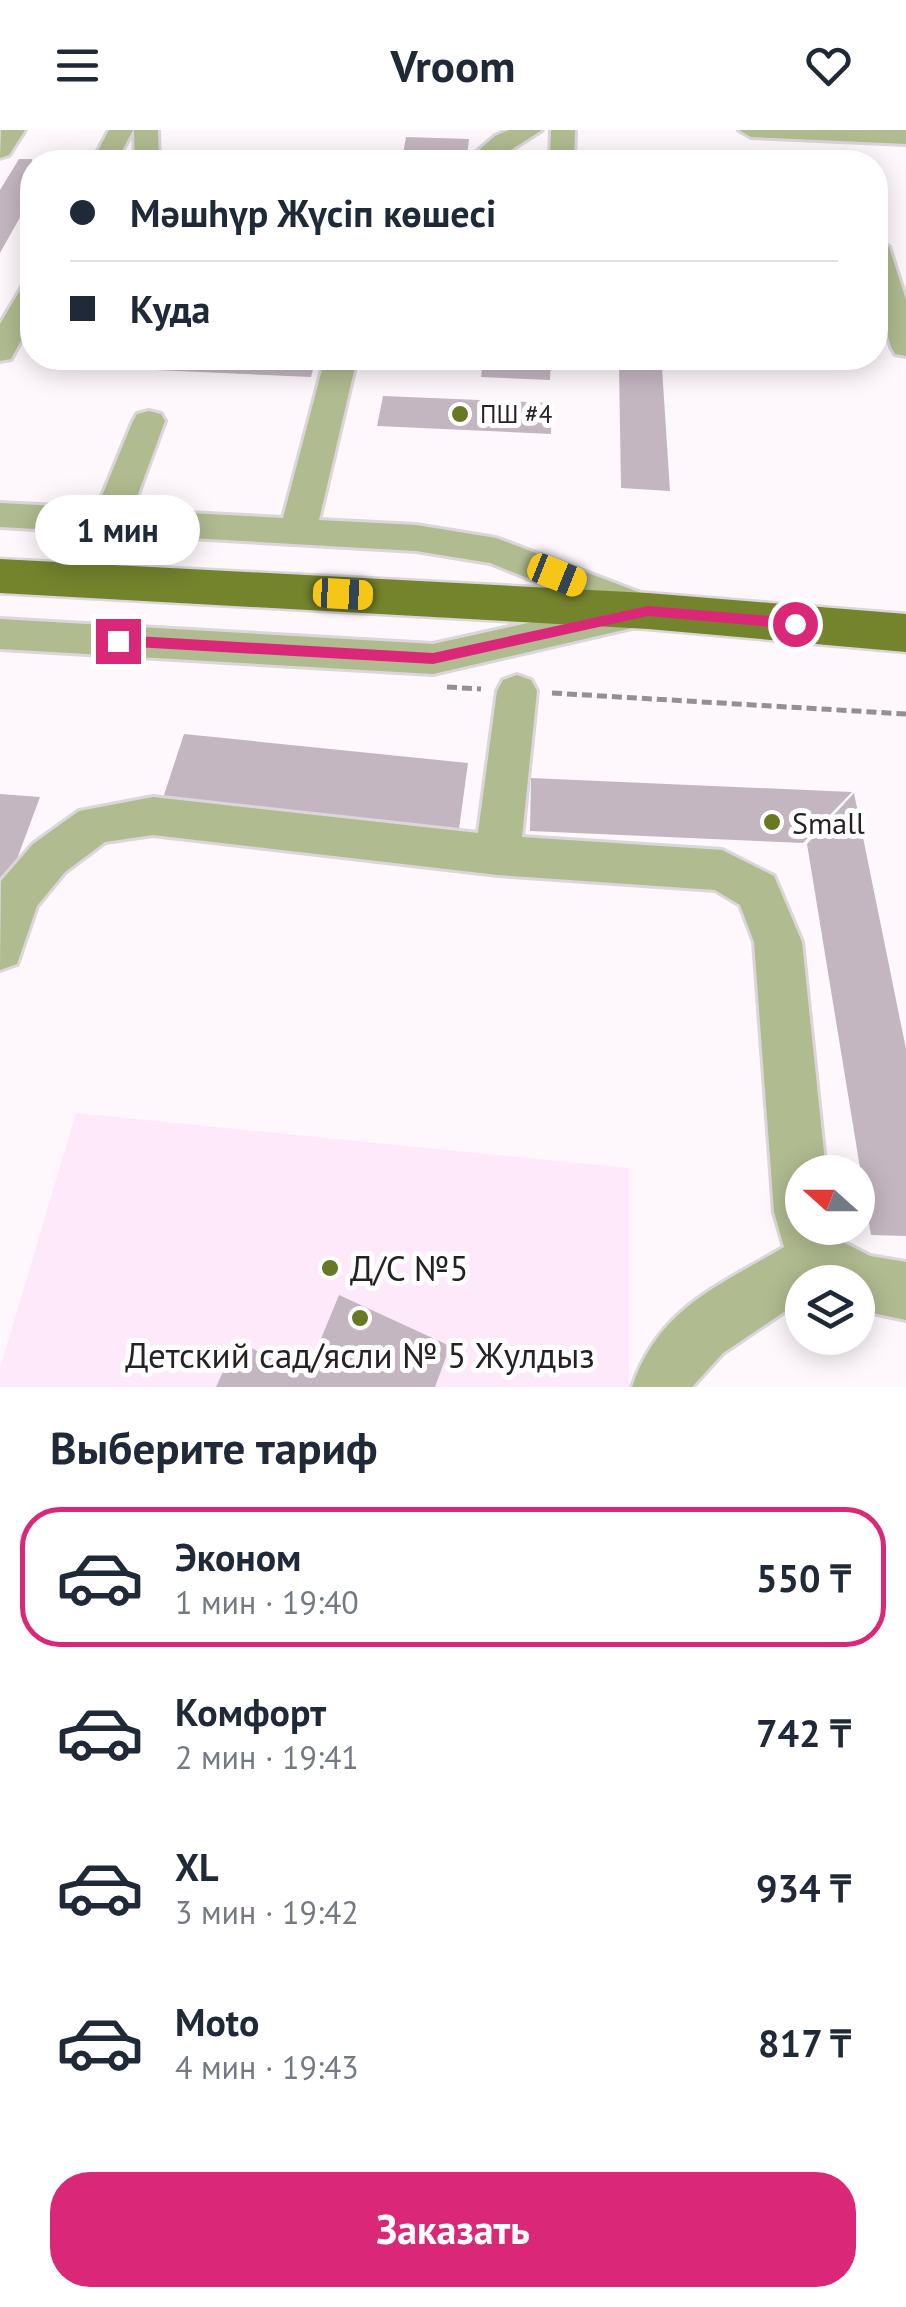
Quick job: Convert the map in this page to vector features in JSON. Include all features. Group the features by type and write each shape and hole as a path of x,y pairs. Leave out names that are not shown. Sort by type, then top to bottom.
{"main road":[{"path":"0,576 648,611 906,633"}],"street":[{"path":"0,150 14,130"},
{"path":"492,150 530,130"},
{"path":"751,130 906,137"},
{"path":"888,309 906,348"},
{"path":"4,335 20,311"},
{"path":"298,531 338,370"},
{"path":"110,521 149,421"},
{"path":"0,515 416,538 496,551 648,611"},
{"path":"0,634 433,658 648,611"},
{"path":"498,855 517,692"},
{"path":"0,948 17,896 49,858 96,824 153,816 498,855 722,870 758,891 778,942 800,1155"},
{"path":"662,1387 663,1375 692,1338 795,1245"},
{"path":"821,1245 864,1284 906,1290"}],"shaded area":[{"name":"Д/С №5","path":"76,1113 629,1168 629,1387 0,1387 0,1368"}],"building":[{"path":"406,137 469,139 468,150 404,150"},
{"path":"20,159 20,217 0,253 0,190"},
{"path":"155,370 313,370 311,377"},
{"path":"482,370 550,370 550,380 481,377"},
{"path":"619,370 662,370 670,491 621,488"},
{"path":"383,396 552,403 551,434 377,426"},
{"path":"184,734 468,763 459,829 163,798"},
{"path":"531,778 852,792 803,843 530,831"},
{"path":"854,793 906,1049 906,1236 875,1235 875,1155 858,1155 807,844"},
{"path":"0,794 40,797 0,905"},
{"name":"Детский сад/ясли № 5 Жулдыз","path":"339,1295 450,1346 435,1387 216,1387 237,1341 306,1375"}],"place":[{"name":"ПШ #4","path":"460,414"},
{"name":"Small","path":"772,822"},
{"name":"Д/С №5","path":"330,1268"},
{"name":"Детский сад/ясли № 5 Жулдыз","path":"360,1318"}],"route":[{"path":"118,641 433,658 648,611 795,624"}]}
